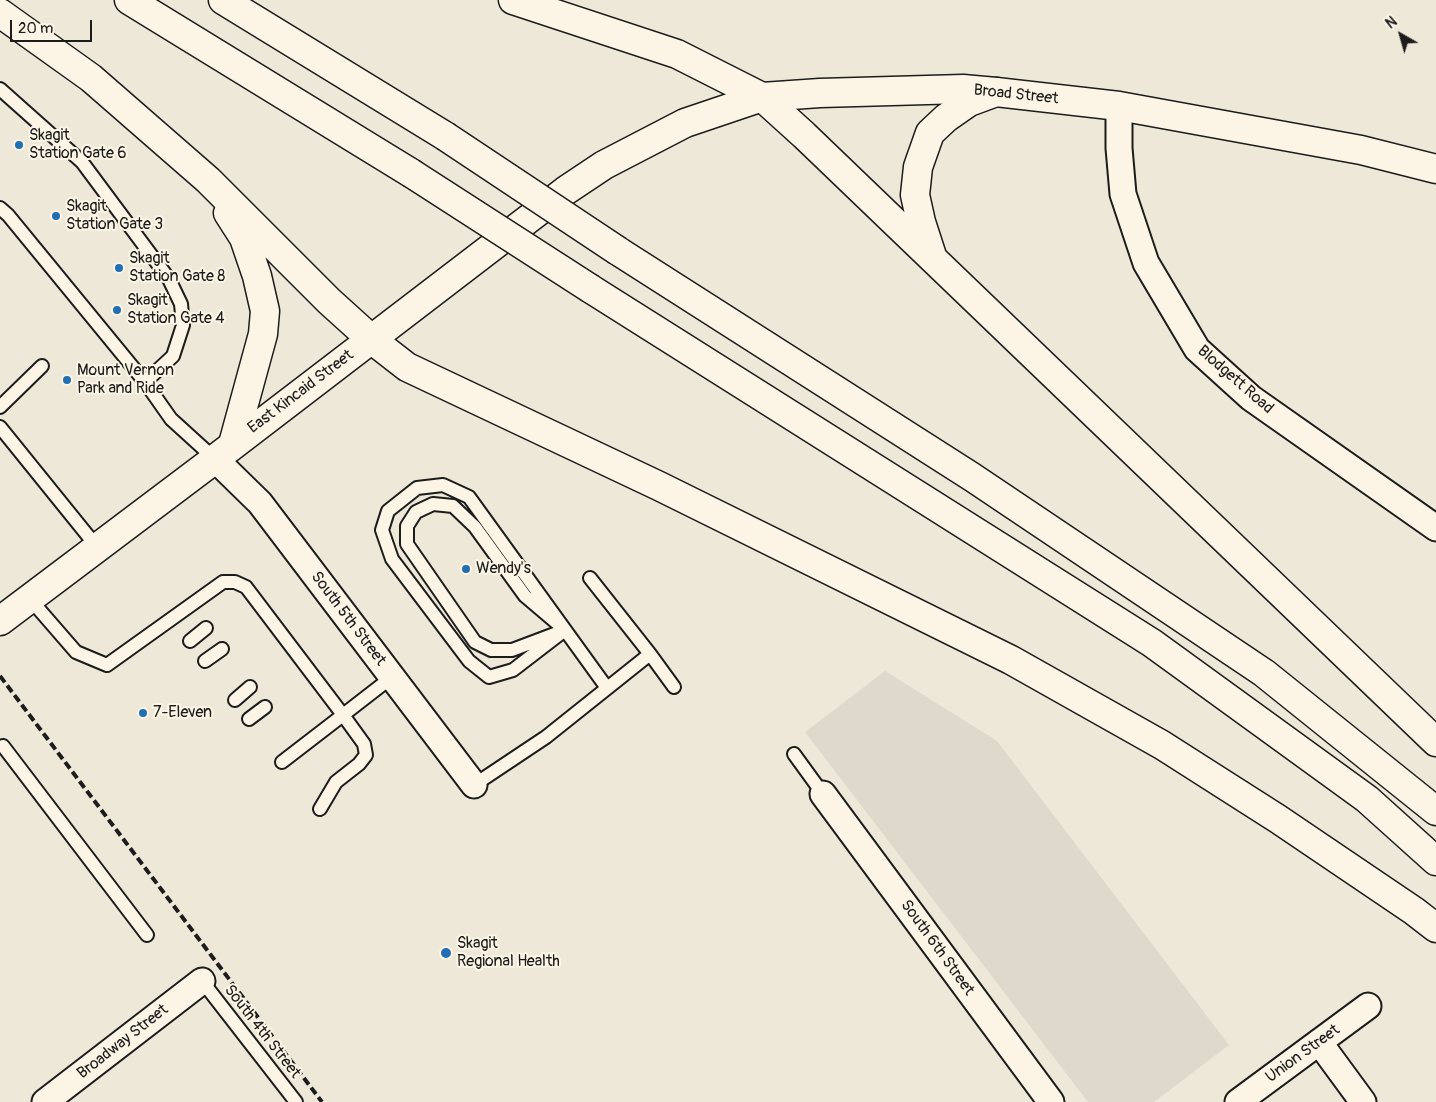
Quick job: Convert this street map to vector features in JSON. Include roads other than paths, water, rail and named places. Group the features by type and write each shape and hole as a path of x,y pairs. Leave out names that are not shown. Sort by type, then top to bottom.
{"main road":[{"path":"129,0 411,173 591,289 1152,643 1366,799 1436,861"},
{"path":"222,0 445,136 618,251 972,477 1264,672 1436,811"},
{"path":"514,0 677,54 762,97 1436,742"},
{"path":"0,13 91,78 208,180 329,301 371,339 407,366 659,486 1011,660 1162,746 1286,825 1414,911 1436,928"},
{"name":"Broad Street","path":"604,165 686,123 762,97 820,93 963,89 1119,106 1361,150 1436,169"},
{"path":"934,260 921,222 916,194 918,167 930,133 946,118 969,102 996,92"},
{"name":"East Kincaid Street","path":"0,620 224,452 565,191 604,165"},
{"path":"208,180 244,238 257,276 265,311 263,334 224,452"}],"street":[{"name":"Blodgett Road","path":"1119,106 1122,194 1146,263 1197,349 1251,398 1436,528"},
{"name":"South 5th Street","path":"224,452 260,503 474,785"},
{"name":"South 6th Street","path":"823,794 1050,1102"},
{"name":"Broadway Street","path":"45,1102 202,981"},
{"name":"Union Street","path":"1238,1102 1368,1006"},
{"path":"1319,1042 1363,1102"}],"lane":[{"path":"0,90 82,162 169,279 181,304 183,325 173,356 146,382"},
{"path":"0,208 8,215 146,382 171,419 224,452"},
{"path":"0,407 42,366"},
{"path":"0,427 97,547"},
{"path":"565,630 513,670 489,677 469,661 392,559 382,530 388,511 417,488 443,485 469,497 607,688"},
{"path":"434,504 453,506 475,527 525,596 565,630 512,650 492,650 475,642 407,544 407,526 416,512 434,504"},
{"path":"590,578 674,687"},
{"path":"30,599 76,652 106,665 223,582 234,582 246,587 247,596 306,674 343,714 364,744 366,755 359,764 336,782 320,809"},
{"path":"190,641 206,628"},
{"path":"205,661 222,649"},
{"path":"474,785 546,736 650,654"},
{"path":"282,762 392,677"},
{"path":"235,700 250,687"},
{"path":"249,719 265,707"},
{"path":"3,746 147,935"},
{"path":"794,754 823,794"},
{"name":"South 4th Street","path":"202,981 296,1102"}],"railway":[{"path":"0,676 322,1102"}],"place":[{"name":"Skagit Station Gate 6","path":"19,145"},
{"name":"Skagit Station Gate 3","path":"56,216"},
{"name":"Skagit Station Gate 8","path":"119,268"},
{"name":"Skagit Station Gate 4","path":"117,310"},
{"name":"Mount Vernon Park and Ride","path":"67,380"},
{"name":"Wendy's","path":"466,569"},
{"name":"7-Eleven","path":"143,713"},
{"name":"Skagit Regional Health","path":"446,953"}]}
